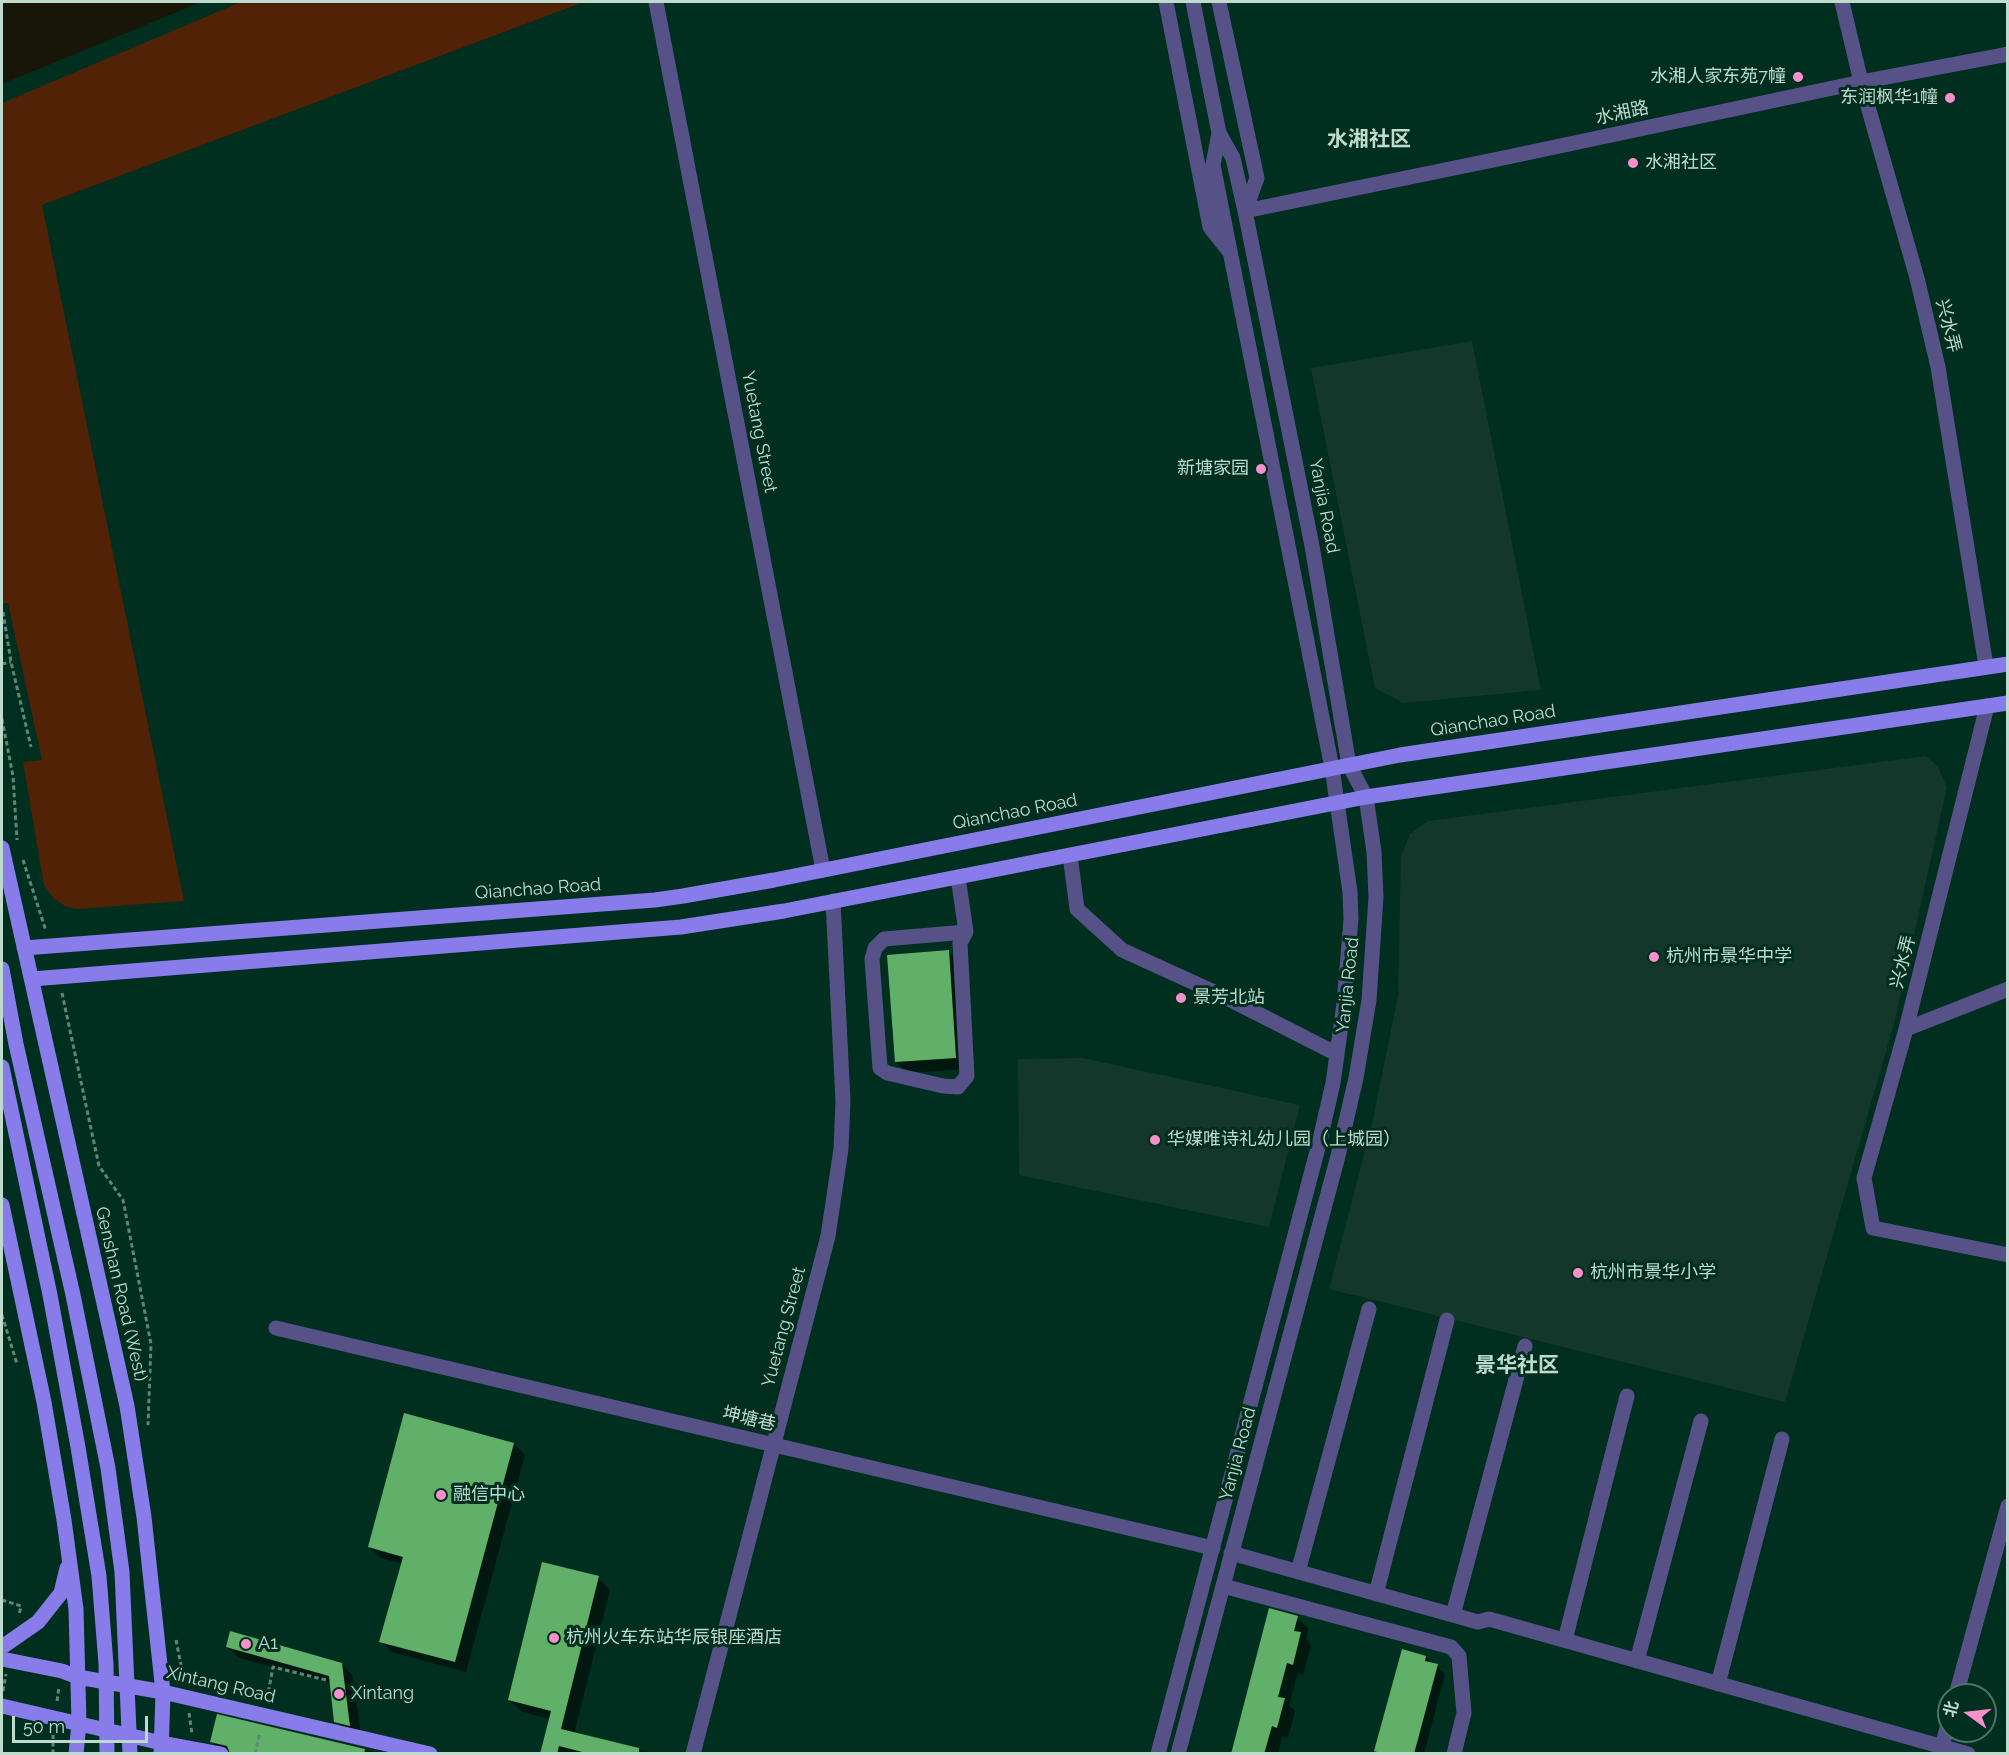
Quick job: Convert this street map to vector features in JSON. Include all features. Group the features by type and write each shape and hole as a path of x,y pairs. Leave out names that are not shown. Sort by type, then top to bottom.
{"main road":[{"name":"Qianchao Road","path":"24,948 655,900 774,880 1423,751 2007,664"},
{"path":"32,979 681,927 833,901 1336,802 2007,703"},
{"name":"Genshan Road (West)","path":"2,848 127,1406 144,1517 163,1692 161,1748"},
{"path":"2,969 16,1044 73,1295 108,1468 122,1572 130,1754"},
{"path":"2,1067 52,1307 99,1576 106,1664 107,1754"},
{"path":"2,1205 44,1402 76,1609 79,1723 76,1754"},
{"path":"2,1647 38,1622 61,1593 69,1559"},
{"name":"Xintang Road","path":"2,1659 62,1671 78,1677 163,1692 430,1754"},
{"path":"2,1706 79,1723 161,1748 221,1754"}],"street":[{"name":"Yuetang Street","path":"656,2 823,870"},
{"name":"Yanjia Road","path":"1166,2 1210,226 1231,253"},
{"name":"Yanjia Road","path":"1178,1754 1338,1156 1358,1067 1369,1000 1376,897 1374,852 1366,797 1349,765 1312,546 1245,211 1233,158 1219,133 1193,2"},
{"path":"1219,2 1257,178 1245,211"},
{"name":"兴水弄","path":"1842,2 1861,82 1917,278 1938,367 1986,666"},
{"name":"水湘路","path":"1245,211 1508,158 1861,82 2007,54"},
{"name":"Yanjia Road","path":"1158,1754 1319,1144 1337,1054 1347,978 1351,919 1349,883 1332,768 1213,165 1219,133"},
{"name":"兴水弄","path":"1987,706 1906,1029 1864,1178 1874,1228 2007,1255"},
{"path":"1070,855 1077,909 1122,950 1223,996 1337,1054"},
{"path":"958,877 966,932 960,943 967,1076 958,1087 943,1086 887,1073 880,1068 872,959 875,948 884,939 966,932"},
{"name":"Yuetang Street","path":"693,1754 828,1236 841,1149 843,1101 833,901"},
{"path":"1906,1029 2007,989"},
{"path":"1298,1572 1369,1310"},
{"path":"1376,1594 1447,1320"},
{"name":"坤塘巷","path":"276,1328 1213,1548"},
{"path":"1453,1615 1526,1346"},
{"path":"1565,1640 1627,1396"},
{"path":"1637,1661 1701,1421"},
{"path":"1718,1684 1782,1439"},
{"path":"1959,1683 2007,1506"},
{"path":"1231,1553 1478,1622 1489,1619 1968,1754"},
{"path":"1223,1586 1450,1647 1459,1656 1464,1713 1455,1754"}],"path":[{"path":"3,612 11,662 31,747"},
{"path":"2,664 11,662"},
{"path":"2,719 13,776 17,840"},
{"path":"20,850 50,946"},
{"path":"58,977 99,1166 123,1200 151,1344 148,1432"},
{"path":"2,1315 18,1366"},
{"path":"2,1600 21,1606"},
{"path":"174,1634 188,1698 193,1750"},
{"path":"273,1667 326,1680"},
{"path":"53,1754 54,1717 62,1671"}],"shaded area":[{"path":"2,2 201,2 2,84"},
{"path":"241,2 584,2 42,205 184,901 77,909 65,906 53,898 44,885 23,762 42,760 8,603 2,603 2,103"},
{"path":"1472,341 1541,690 1403,703 1375,688 1311,368"},
{"name":"杭州市景华中学","path":"1926,756 1938,767 1947,787 1895,1020 1785,1402 1329,1289 1372,1124 1398,995 1401,857 1410,834 1428,821"},
{"name":"华媒唯诗礼幼儿园（上城园）","path":"1083,1058 1300,1105 1269,1227 1019,1175 1018,1059"}],"building":[{"path":"949,950 956,1058 895,1062 887,955"},
{"name":"融信中心","path":"404,1413 514,1443 455,1662 379,1642 403,1557 368,1547"},
{"name":"杭州火车东站华辰银座酒店","path":"542,1562 599,1576 561,1729 639,1748 639,1754 590,1754 559,1746 557,1754 540,1754 551,1711 508,1700"},
{"path":"1269,1608 1298,1616 1294,1631 1301,1632 1293,1665 1287,1663 1278,1697 1285,1698 1277,1728 1272,1726 1264,1754 1231,1754"},
{"path":"230,1631 342,1663 350,1726 334,1722 329,1676 226,1647"},
{"path":"1402,1649 1426,1656 1425,1661 1438,1664 1414,1754 1383,1754 1374,1751"},
{"path":"217,1714 365,1749 364,1754 230,1754 227,1746 210,1742"}],"place":[{"name":"水湘人家东苑7幢","path":"1798,77"},
{"name":"东润枫华1幢","path":"1950,98"},
{"name":"水湘社区","path":"1633,163"},
{"name":"新塘家园","path":"1261,469"},
{"name":"杭州市景华中学","path":"1654,957"},
{"name":"景芳北站","path":"1181,998"},
{"name":"华媒唯诗礼幼儿园（上城园）","path":"1155,1140"},
{"name":"杭州市景华小学","path":"1578,1273"},
{"name":"融信中心","path":"441,1495"},
{"name":"杭州火车东站华辰银座酒店","path":"554,1638"},
{"name":"A1","path":"246,1644"},
{"name":"Xintang","path":"339,1694"}],"district":[{"name":"水湘社区","path":"1369,140"},
{"name":"景华社区","path":"1517,1366"}]}
